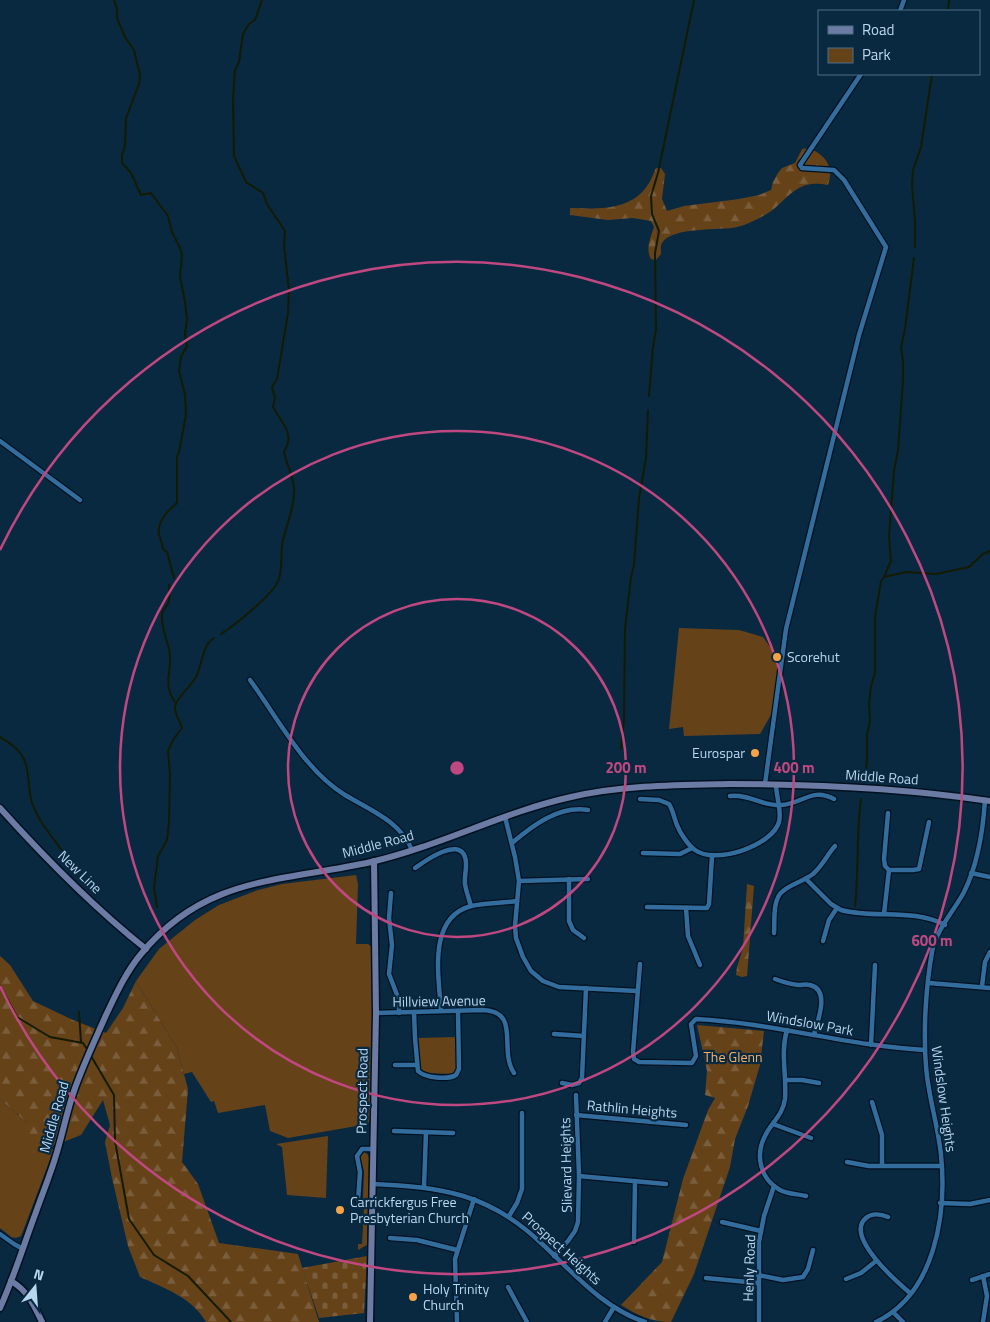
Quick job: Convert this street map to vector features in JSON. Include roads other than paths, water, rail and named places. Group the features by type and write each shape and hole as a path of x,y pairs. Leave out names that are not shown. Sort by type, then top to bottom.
{"main road":[{"name":"Middle Road","path":"0,1308 12,1281 56,1156 72,1096 85,1062 121,985 146,949 160,934 176,920 207,901 236,888 374,861 412,850 554,801 613,790 681,785 776,784 874,788 988,800"},
{"name":"New Line","path":"0,808 101,910 146,949"},
{"name":"Prospect Road","path":"370,1322 376,1013 374,861"},
{"path":"12,1281 28,1295 42,1322"}],"street":[{"path":"765,784 786,629 858,335 886,248 844,180 834,170 802,168 800,165 860,75"},
{"path":"0,441 80,500"},
{"path":"250,680 303,755 319,774 345,795 375,811 387,820 405,836 412,850"},
{"path":"640,799 659,800 670,805 678,827 692,848 699,853 712,856 737,853 768,837 775,830 779,822 776,784"},
{"path":"730,796 745,796 778,805 790,804 816,795 826,795 834,799"},
{"name":"Windslow Heights","path":"876,1322 893,1312 910,1294 923,1274 936,1242 942,1166 926,1072 925,1050 933,947 965,890 980,841 988,800"},
{"path":"512,844 542,820 577,809 588,810"},
{"path":"888,813 884,859 885,866 889,870 919,869 929,822"},
{"path":"504,817 512,844 519,881 517,942 531,971 540,979 555,986 637,991 640,964"},
{"path":"774,932 779,895 784,890 806,879 824,864 835,846"},
{"path":"643,853 680,854 692,848"},
{"path":"415,868 450,849 461,851 465,858 465,883 471,906"},
{"path":"647,907 705,908 709,906 712,856"},
{"path":"884,914 889,870"},
{"path":"971,873 990,877"},
{"path":"519,881 588,879"},
{"path":"806,879 837,908 845,911 916,916 945,925"},
{"path":"569,880 569,921 574,932 584,938"},
{"path":"391,893 389,918 392,945 389,974 399,1000 399,1013"},
{"path":"441,1011 439,957 442,933 450,918 458,911 471,906 517,901"},
{"path":"686,908 688,936 700,965"},
{"path":"823,941 828,920 837,908"},
{"path":"982,986 986,959 990,952"},
{"path":"871,1045 875,965"},
{"path":"775,978 792,984 810,985 820,992 821,1009 814,1035"},
{"path":"929,983 990,988"},
{"path":"562,1083 575,1085 582,1080 586,988"},
{"name":"Windslow Park","path":"637,991 633,1052 634,1058 637,1061 692,1063 696,1056 692,1022 696,1019 767,1026 871,1045 925,1050"},
{"name":"Hillview Avenue","path":"376,1013 489,1010 500,1014 506,1024 508,1059 514,1073"},
{"path":"414,1012 418,1071 423,1075 449,1078 456,1075 460,1064 458,1011"},
{"path":"787,1030 783,1048 785,1080 783,1107 780,1116 762,1141 760,1160 764,1174 774,1186 783,1192 806,1196"},
{"path":"554,1034 584,1036"},
{"path":"395,1065 417,1065"},
{"path":"785,1080 819,1083"},
{"name":"Slievard Heights","path":"554,1256 568,1242 578,1222 579,1176 576,1095"},
{"path":"872,1102 882,1135 882,1166"},
{"path":"509,1216 519,1199 522,1189 522,1113"},
{"name":"Rathlin Heights","path":"576,1115 686,1125"},
{"path":"773,1124 811,1138"},
{"path":"394,1131 453,1133"},
{"path":"424,1187 426,1132"},
{"path":"358,1201 360,1172 357,1156 362,1149 373,1149"},
{"path":"847,1162 869,1166 942,1166"},
{"path":"579,1176 666,1184"},
{"path":"634,1242 635,1181"},
{"name":"Prospect Heights","path":"373,1184 424,1187 474,1199 509,1216 527,1230 578,1279 614,1307 630,1317 645,1322"},
{"name":"Henly Road","path":"759,1322 758,1275 761,1231 774,1186"},
{"path":"457,1322 454,1266 457,1250 474,1199"},
{"path":"940,1203 970,1204 990,1200"},
{"path":"888,1217 880,1214 870,1216 863,1221 860,1227 863,1238 876,1261 910,1294"},
{"path":"722,1222 761,1231"},
{"path":"0,1234 23,1249"},
{"path":"390,1238 431,1243 457,1250"},
{"path":"758,1275 783,1280 803,1277 808,1269 813,1250"},
{"path":"846,1279 861,1273 876,1261"},
{"path":"972,1280 990,1274"},
{"path":"983,1276 987,1296 983,1322"},
{"path":"706,1278 758,1283"},
{"path":"508,1287 527,1322"},
{"path":"605,1322 614,1307"},
{"path":"893,1312 903,1322"}],"waterway":[{"path":"114,0 117,18 125,37 134,50 140,75 139,84 126,118 122,163 131,173 141,195 151,193 168,216 172,232 182,255 180,277 187,319 185,334 187,346 181,357 179,371 185,395 186,415 177,457 177,503 164,517 159,529 163,549 167,552 174,578"},
{"path":"221,634 262,601 276,585 281,569 282,545 294,494 291,474 284,451 287,445 288,434 273,407 275,398 272,387 277,379 288,313 289,290 284,246 285,231 267,204 263,193 246,182 234,156 233,99 235,70 239,62 243,34 249,24 255,20 262,0"},
{"path":"649,396 656,330 655,253 659,231 652,214 651,196 658,173 694,0"},
{"path":"948,10 949,0"},
{"path":"915,247 913,170 921,147 932,75"},
{"path":"884,577 891,561 889,537 903,380 901,348 914,258"},
{"path":"621,749 624,720 625,629 634,565 639,498 646,458 648,410"},
{"path":"865,778 867,735 870,720 869,704 875,673 875,617 881,581 884,577 906,572 936,574 969,567 983,554 990,551"},
{"path":"169,585 169,601 163,612 162,619 170,656 168,682 175,702"},
{"path":"157,907 154,888 158,856 167,840 169,822 170,774 168,751 182,728 175,712 175,706 178,699 196,677 207,646 214,638"},
{"path":"0,737 21,754 28,772 32,803 36,812 64,853 73,870"},
{"path":"855,906 861,799"},
{"path":"0,986 17,1017 50,1037 83,1043 89,1052"},
{"path":"79,1012 81,1042"},
{"path":"91,1056 114,1095 115,1141 129,1219 154,1255 188,1276 231,1322"}],"place":[{"name":"Scorehut","path":"777,657"},
{"name":"Eurospar","path":"755,753"},
{"name":"Carrickfergus Free Presbyterian Church","path":"340,1210"},
{"name":"Holy Trinity Church","path":"413,1297"}],"park label":[{"name":"The Glenn","path":"733,1057"}]}
